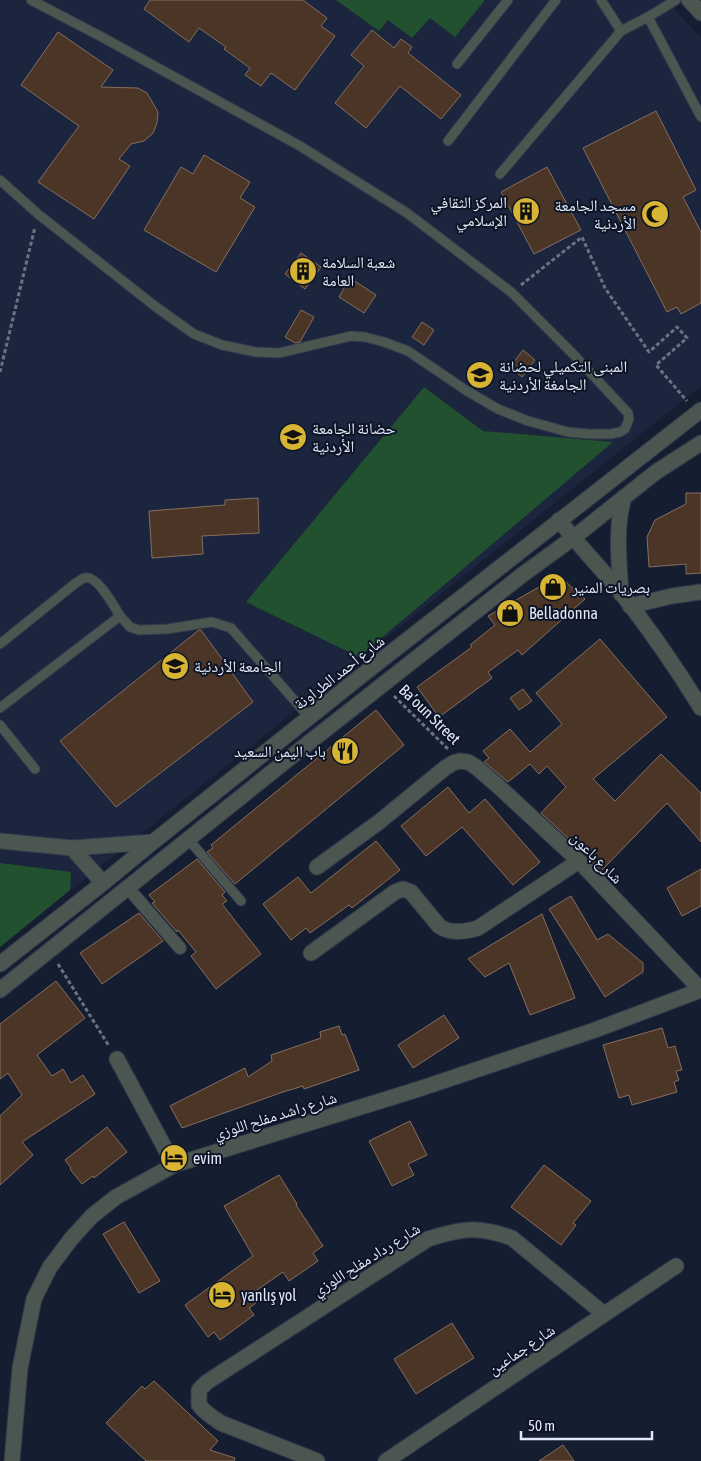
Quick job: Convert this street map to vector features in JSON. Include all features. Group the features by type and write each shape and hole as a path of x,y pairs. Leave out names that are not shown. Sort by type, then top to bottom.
{"street":[{"path":"689,0 701,13"},
{"name":"شارع أحمد الطراونة","path":"0,964 699,411"},
{"path":"0,990 522,575 573,538 656,472 701,444"},
{"path":"622,594 619,534 621,507 624,496"},
{"path":"559,520 622,594 701,708"},
{"path":"630,606 672,596 701,592"},
{"path":"318,867 379,822 445,768 460,761"},
{"name":"شارع باعون","path":"460,761 468,762 483,773 579,861 701,990"},
{"path":"0,840 72,848 152,842"},
{"path":"72,848 103,883"},
{"path":"311,953 399,890 403,889 411,892 439,926 444,929 457,931 471,930 478,928 579,861"},
{"path":"128,888 180,948"},
{"name":"شارع راشد مفلح اللوزي","path":"12,1461 20,1368 34,1299 50,1267 71,1239 92,1216 116,1197 174,1165 428,1086 595,1030 701,990"},
{"path":"117,1059 174,1165"},
{"name":"شارع رداد مفلح اللوزي","path":"317,1461 221,1423 211,1417 199,1405 199,1390 207,1382 428,1239 452,1231 468,1229 498,1233 512,1238 604,1314"},
{"name":"شارع جماعين","path":"386,1461 676,1266"}],"lane":[{"path":"0,180 38,214 156,307 194,334 222,345 256,352 279,353 351,336 365,337 408,351 467,391 498,409 528,421 568,432 611,434 625,429 629,420 628,412 511,292 407,213 300,146 31,0"},
{"path":"457,64 508,0"},
{"path":"448,141 556,0"},
{"path":"601,0 621,31"},
{"path":"500,174 621,31 676,0"},
{"path":"648,17 701,117"},
{"path":"0,644 84,578 89,578 97,583 108,595 120,616 130,628 139,630 167,629 212,622 231,628 309,718"},
{"path":"0,708 120,616"},
{"path":"0,725 35,768"},
{"path":"189,840 240,901"}],"path":[{"path":"0,372 38,214"},
{"path":"511,292 582,236 605,288 648,352 677,327 687,338 656,365 699,411"},
{"name":"Ba’oun Street","path":"382,685 460,761"},
{"path":"50,950 117,1059"}],"shaded area":[{"name":"الجامعة الأردنية","path":"0,0 665,0 701,37 701,386 0,947"}],"green space":[{"path":"336,0 485,0 455,37 430,18 412,38 388,20 379,31"},
{"path":"424,387 483,431 613,442 359,657 246,602"},
{"path":"0,863 71,872 70,890 0,947"}],"building":[{"path":"150,0 303,0 327,18 321,26 335,36 295,90 271,73 261,86 245,75 250,68 224,49 226,47 199,28 189,42 144,9"},
{"path":"372,30 394,48 401,39 412,47 408,53 461,95 441,119 400,86 366,128 335,103 364,66 351,55"},
{"path":"58,32 113,70 101,87 138,88 147,93 158,112 157,123 153,133 144,141 131,144 119,159 130,166 94,219 38,182 79,126 21,85"},
{"name":"مسجد الجامعة الأردنية","path":"656,111 696,190 683,197 701,232 701,303 681,314 677,307 667,312 583,148"},
{"path":"204,155 250,182 240,198 255,207 216,272 144,230 181,167 193,174"},
{"name":"المركز الثقافي الإسلامي","path":"547,167 581,230 534,254 501,192"},
{"name":"شعبة السلامة العامة","path":"301,253 321,267 305,289 285,274"},
{"path":"350,278 376,295 364,313 339,297"},
{"path":"301,310 314,317 300,342 295,343 285,337"},
{"path":"422,322 434,330 424,345 412,337"},
{"path":"523,350 535,360 522,377 510,367"},
{"path":"686,493 701,493 701,573 686,574 686,564 649,567 647,537 655,520 686,504"},
{"path":"258,498 259,533 202,536 203,554 152,558 149,511 225,505 225,500"},
{"path":"565,581 585,599 522,655 518,650 488,672 492,678 439,717 417,687 472,647 470,645 495,625 488,616 539,587"},
{"path":"201,630 253,702 116,807 60,741"},
{"path":"600,639 667,717 593,779 615,801 661,754 701,793 701,842 667,803 601,871 541,813 566,787 547,766 539,774 530,764 508,782 484,762 489,758 483,751 510,729 530,752 562,724 536,693"},
{"path":"523,689 532,701 519,710 510,698"},
{"path":"376,710 404,745 235,884 207,852 213,848 211,845"},
{"path":"448,787 469,813 485,799 540,862 513,885 462,827 426,856 401,826"},
{"path":"376,841 400,870 352,908 349,905 310,933 306,928 291,940 263,904 298,877 311,893"},
{"path":"197,859 225,892 222,895 227,901 222,904 261,954 216,989 191,956 196,952 152,903 155,902 149,895"},
{"path":"701,869 701,906 682,916 667,888"},
{"path":"571,896 597,940 608,934 643,963 643,972 605,997 549,909"},
{"path":"139,913 163,941 102,984 80,953"},
{"path":"542,914 575,998 530,1015 509,963 485,977 468,959"},
{"path":"56,981 85,1018 37,1055 52,1076 63,1069 71,1083 83,1075 95,1094 22,1142 33,1155 0,1185 0,1116 22,1095 8,1073 0,1079 0,1024"},
{"path":"444,1015 459,1038 413,1068 398,1045"},
{"path":"339,1026 342,1035 345,1034 359,1070 304,1089 303,1086 283,1092 182,1128 170,1106 245,1068 248,1077 272,1061 271,1055 321,1038 320,1032"},
{"path":"662,1028 668,1048 675,1046 682,1070 676,1071 679,1080 674,1082 677,1092 632,1105 629,1095 619,1098 603,1045"},
{"path":"410,1121 427,1155 408,1164 414,1175 392,1186 369,1141"},
{"path":"107,1127 127,1152 94,1178 93,1176 82,1184 65,1160"},
{"path":"544,1165 591,1201 573,1223 576,1225 561,1245 511,1207"},
{"path":"279,1175 323,1246 313,1253 318,1261 289,1281 283,1272 254,1292 260,1300 249,1308 254,1315 220,1340 214,1332 208,1337 185,1305 253,1256 224,1206"},
{"path":"124,1222 160,1281 139,1293 103,1234"},
{"path":"452,1323 474,1358 416,1394 394,1359"},
{"path":"154,1381 218,1441 210,1450 235,1458 234,1461 146,1461 106,1423 142,1386 145,1389"},
{"path":"563,1445 574,1461 539,1461"}],"place":[{"name":"المركز الثقافي الإسلامي","path":"526,211"},
{"name":"مسجد الجامعة الأردنية","path":"655,214"},
{"name":"شعبة السلامة العامة","path":"303,271"},
{"name":"المبنى التكميلي لحضانة الجامغة الأردنية","path":"480,375"},
{"name":"حضانة الجامعة الأردنية","path":"293,437"},
{"name":"بصريات المنير","path":"553,587"},
{"name":"Belladonna","path":"510,613"},
{"name":"الجامعة الأردنية","path":"175,666"},
{"name":"باب اليمن السعيد","path":"345,751"},
{"name":"evim","path":"174,1158"},
{"name":"yanlış yol","path":"222,1295"}]}
